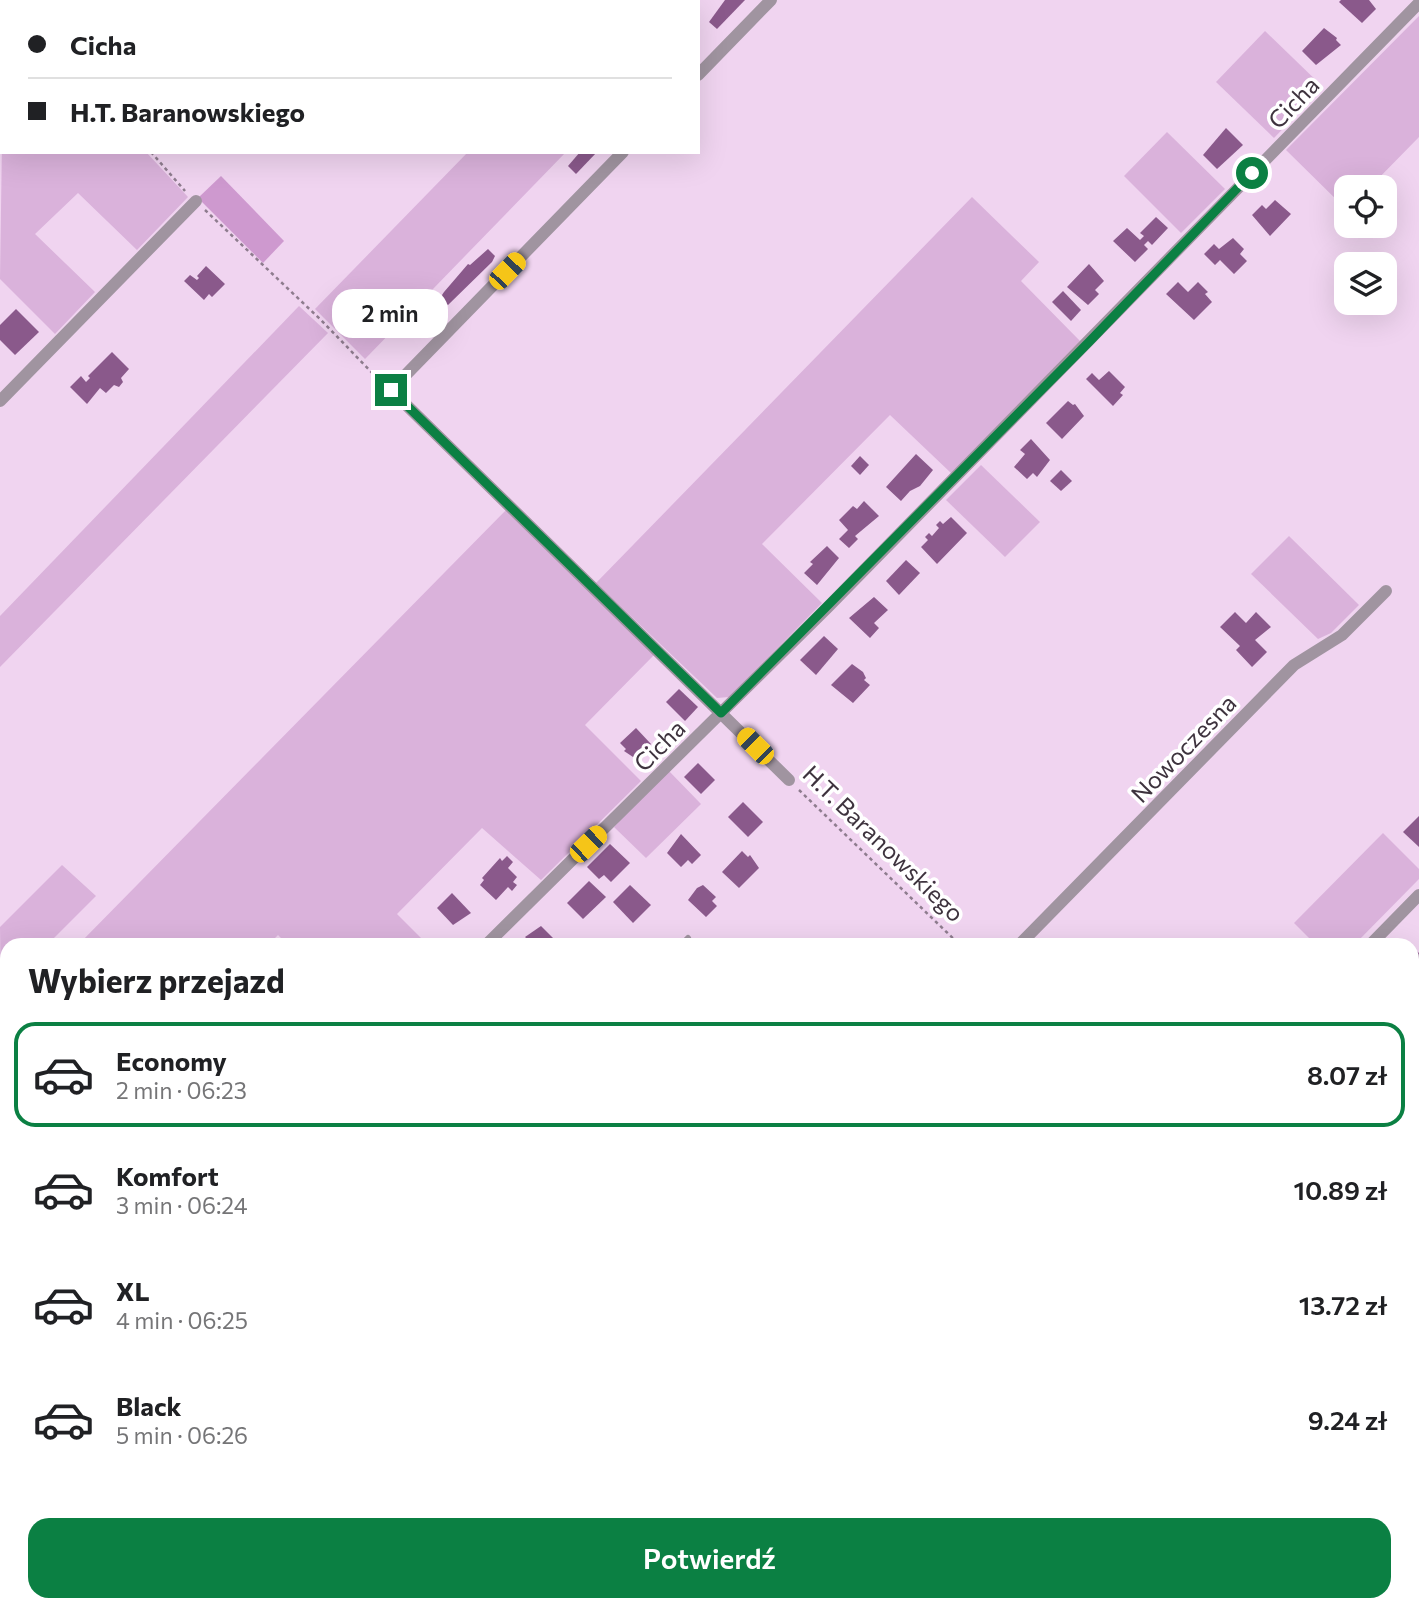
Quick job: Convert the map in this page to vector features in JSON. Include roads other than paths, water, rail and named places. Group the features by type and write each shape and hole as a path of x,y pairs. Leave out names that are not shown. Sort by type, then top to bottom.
{"street":[{"path":"700,73 771,0"},
{"name":"Cicha","path":"493,938 1088,344 1419,3"},
{"name":"H.T. Baranowskiego","path":"621,154 391,390 789,780"},
{"path":"0,401 196,201"},
{"name":"Nowoczesna","path":"1026,938 1294,665 1342,635 1385,591"},
{"path":"1377,938 1419,895"}]}
